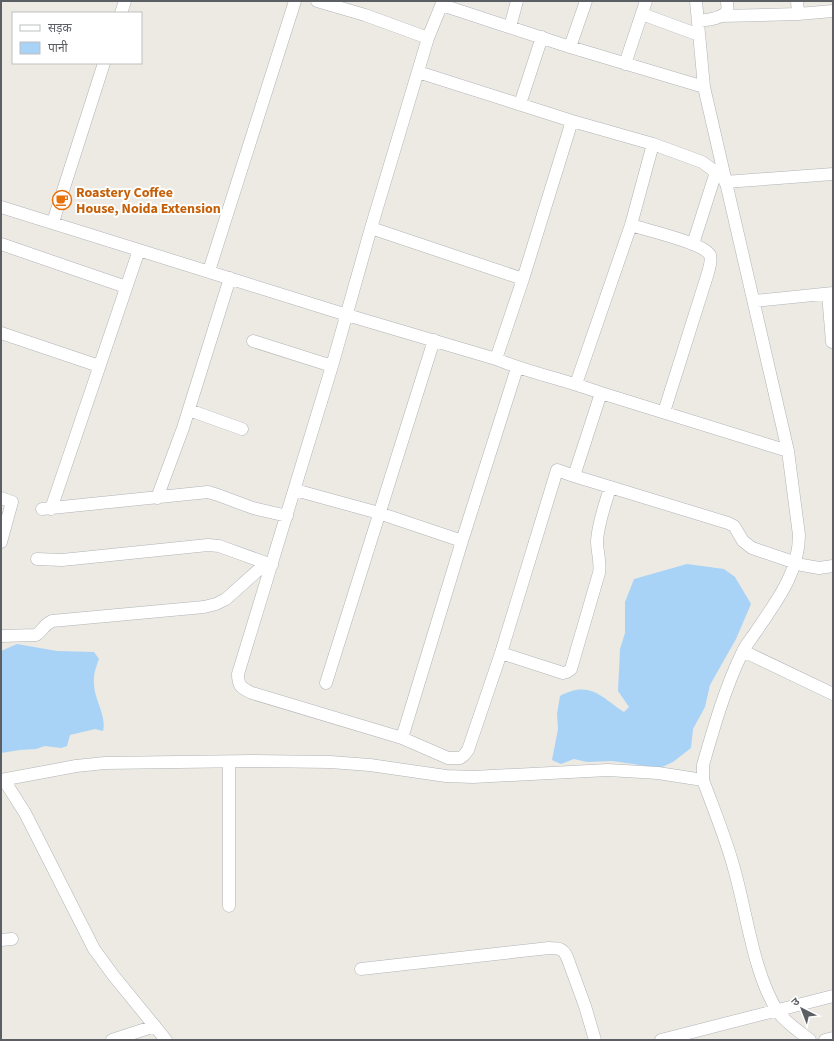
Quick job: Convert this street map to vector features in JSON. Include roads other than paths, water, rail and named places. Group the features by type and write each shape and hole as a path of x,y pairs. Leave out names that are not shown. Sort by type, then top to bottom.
{"street":[{"path":"121,12 124,1"},
{"path":"209,271 296,1"},
{"path":"317,1 365,15 428,38"},
{"path":"510,27 518,1"},
{"path":"570,47 586,1"},
{"path":"625,64 646,1"},
{"path":"696,1 704,87 719,171 725,182 788,451 799,534 799,547 796,563 788,582 743,651 731,677 709,744 704,765 703,780 735,871 758,966 766,988 782,1018 810,1040"},
{"path":"721,16 726,13 728,9 727,1"},
{"path":"797,1 798,14"},
{"path":"704,87 570,47 443,3 428,38 295,490 287,516 268,565 238,674 238,682 242,688 252,693 402,738 448,758 460,758 468,750 501,653 557,470 610,488 728,523 734,526 747,545 796,563 819,568 833,566"},
{"path":"698,21 721,16 798,14 833,11"},
{"path":"642,14 699,35"},
{"path":"520,104 542,37"},
{"path":"53,222 104,64"},
{"path":"418,72 572,121 653,144 702,162 719,171"},
{"path":"496,359 523,279 572,121"},
{"path":"576,384 631,225 653,144"},
{"path":"693,244 719,171"},
{"path":"725,182 833,174"},
{"path":"1,207 496,359 517,368 576,384 788,451"},
{"path":"631,225 693,244 707,251 711,257 664,412"},
{"path":"371,228 523,279"},
{"path":"1,244 126,287"},
{"path":"139,250 99,366 46,509 208,492 253,508 287,516"},
{"path":"157,498 189,410 230,278"},
{"path":"754,301 830,293 832,342"},
{"path":"1,333 99,366"},
{"path":"326,683 434,340"},
{"path":"253,341 332,366"},
{"path":"402,738 517,368"},
{"path":"574,476 601,393"},
{"path":"189,410 242,429"},
{"path":"501,653 563,673 571,669 600,573 597,535 610,488"},
{"path":"295,490 379,513 462,541"},
{"path":"1,498 12,502 1,542"},
{"path":"37,559 62,560 208,545 219,546 268,565"},
{"path":"1,636 36,635 43,627 52,621 216,604 226,599 268,565"},
{"path":"743,651 833,694"},
{"path":"166,1040 113,975 94,949 25,813 3,780 76,766 105,763 228,762 343,763 370,765 446,776 473,777 608,770 658,773 703,780"},
{"path":"228,762 229,906"},
{"path":"361,969 549,948 561,949 565,952 567,957 585,1006 595,1040"},
{"path":"661,1040 833,996"},
{"path":"112,1040 156,1026"},
{"path":"825,1040 833,1038"}],"water":[{"path":"687,564 724,569 735,577 751,604 736,639 710,685 705,707 693,729 691,748 673,762 660,768 612,761 587,762 574,759 561,764 552,760 558,729 557,714 560,696 570,691 587,690 602,696 624,712 629,707 618,691 620,649 625,633 625,602 634,579"},
{"path":"17,644 57,651 94,652 99,659 95,671 94,681 96,696 102,713 104,725 103,731 95,729 70,735 67,746 61,748 45,746 36,749 1,753 1,651"}],"place":[{"name":"Roastery Coffee House, Noida Extension","path":"62,200"}]}
